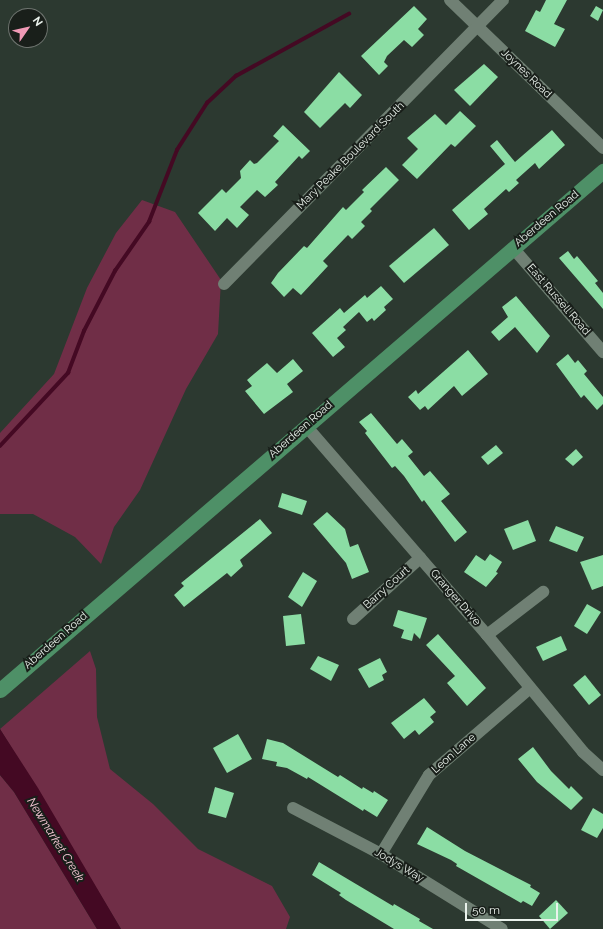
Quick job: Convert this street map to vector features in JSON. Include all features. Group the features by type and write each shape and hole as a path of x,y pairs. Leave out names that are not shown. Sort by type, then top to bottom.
{"main road":[{"name":"Aberdeen Road","path":"0,690 603,171"}],"street":[{"name":"Joynes Road","path":"450,0 603,148"},
{"name":"Mary Peake Boulevard South","path":"224,284 503,0"},
{"name":"East Russell Road","path":"513,248 603,352"},
{"name":"Granger Drive","path":"306,426 488,636 583,752 603,770"},
{"name":"Barry Court","path":"354,619 420,558"},
{"path":"488,636 543,592"},
{"name":"Leon Lane","path":"381,854 429,775 530,688"},
{"name":"Jodys Way","path":"293,808 381,854 502,929"}],"shaded area":[{"path":"142,200 175,212 221,280 218,334 186,389 140,490 114,527 101,564 75,537 33,514 0,514 0,433 54,374 87,288 116,233"},
{"path":"90,651 96,669 97,717 110,769 153,804 198,849 272,886 290,917 286,929 121,929 0,729"},
{"path":"0,775 14,792 97,929 0,929"}],"water":[{"name":"Newmarket Creek","path":"0,729 38,788 121,929 97,929 14,792 0,775"}],"building":[{"path":"546,0 567,0 554,24 565,29 555,47 525,31 536,10 540,12"},
{"path":"414,6 427,19 418,29 424,35 412,47 404,40 387,56 384,62 388,66 379,75 361,56"},
{"path":"596,6 603,10 598,21 590,16"},
{"path":"484,64 498,77 470,106 454,90"},
{"path":"339,72 362,95 350,108 345,103 320,128 304,112"},
{"path":"460,111 476,126 455,147 451,144 417,179 402,165 418,149 407,138 435,114 446,125"},
{"path":"283,125 310,151 302,159 299,156 275,182 278,185 265,197 257,190 240,207 249,215 237,228 227,218 215,231 198,213 222,189 226,193 241,178 240,171 250,160 254,164 257,163 279,141 273,136"},
{"path":"552,130 565,145 539,169 535,163 516,180 519,183 509,192 506,189 484,209 488,214 469,230 452,210 505,164 490,146 497,140 515,162"},
{"path":"386,167 399,180 370,209 372,211 361,222 365,226 352,239 348,235 323,261 328,266 301,295 293,288 284,297 271,283 278,273 304,246 307,248 343,207 346,210 364,192 362,190"},
{"path":"434,228 449,245 404,283 389,266"},
{"path":"568,251 574,259 577,256 598,281 595,283 603,293 603,309 559,258"},
{"path":"381,286 393,299 384,307 386,310 374,321 372,318 367,322 359,312 343,327 346,330 337,338 345,347 333,357 312,333 340,308 344,313 365,295 367,298"},
{"path":"516,296 550,336 537,353 515,327 499,341 491,332 508,317 502,307"},
{"path":"468,350 488,374 462,396 454,386 428,410 425,406 420,410 408,397 416,390 418,394"},
{"path":"568,354 575,363 578,360 587,371 584,374 603,397 603,404 597,410 584,395 581,398 556,364"},
{"path":"293,359 303,371 287,384 293,392 264,414 245,391 252,386 247,380 267,363 277,373"},
{"path":"371,413 397,444 402,439 413,452 408,456 424,476 430,471 450,494 441,501 467,532 455,542 424,500 422,502 404,476 395,466 392,468 365,433 367,431 359,422"},
{"path":"496,445 503,453 488,465 481,457"},
{"path":"576,449 583,457 573,466 565,459"},
{"path":"282,493 307,501 302,515 278,507"},
{"path":"327,512 345,529 350,547 358,544 369,572 352,579 346,563 313,524"},
{"path":"260,519 272,533 240,560 243,566 231,577 227,573 184,607 174,595 184,586 181,583"},
{"path":"528,520 536,541 513,550 504,529"},
{"path":"556,526 584,537 577,552 549,541"},
{"path":"490,554 502,562 496,572 498,573 486,587 464,572 476,555 485,561"},
{"path":"603,555 603,586 592,590 580,562"},
{"path":"303,572 317,581 302,607 288,597"},
{"path":"587,604 601,612 587,634 574,626"},
{"path":"398,610 427,618 420,639 414,633 412,641 401,638 404,630 393,626"},
{"path":"301,614 305,644 286,646 283,616"},
{"path":"438,634 486,688 467,706 447,683 455,676 426,645"},
{"path":"561,636 567,650 543,661 536,647"},
{"path":"318,656 339,665 331,681 310,669"},
{"path":"380,658 387,672 382,675 384,680 369,688 358,669"},
{"path":"585,675 601,695 589,705 573,685"},
{"path":"424,698 436,712 430,717 434,722 419,735 415,730 404,739 391,723"},
{"path":"238,734 252,759 227,773 213,748"},
{"path":"267,739 283,743 338,777 340,775 362,789 363,787 373,793 374,791 388,800 377,817 364,809 363,811 308,777 307,779 287,768 276,766 277,762 262,759"},
{"path":"533,747 551,771 569,789 571,786 583,798 571,810 537,782 518,759"},
{"path":"215,787 234,793 226,818 208,813"},
{"path":"593,808 603,814 603,828 597,838 581,830"},
{"path":"427,827 465,851 531,885 530,887 540,893 532,906 523,901 521,903 456,866 457,864 451,860 417,844"},
{"path":"319,862 393,906 394,904 420,919 419,921 433,929 394,929 346,900 339,895 341,893 312,875"},
{"path":"556,900 568,913 550,929 539,916"}],"waterway":[{"path":"0,446 68,373 84,331 115,271 149,222 177,150 207,103 236,76 349,14"}]}
